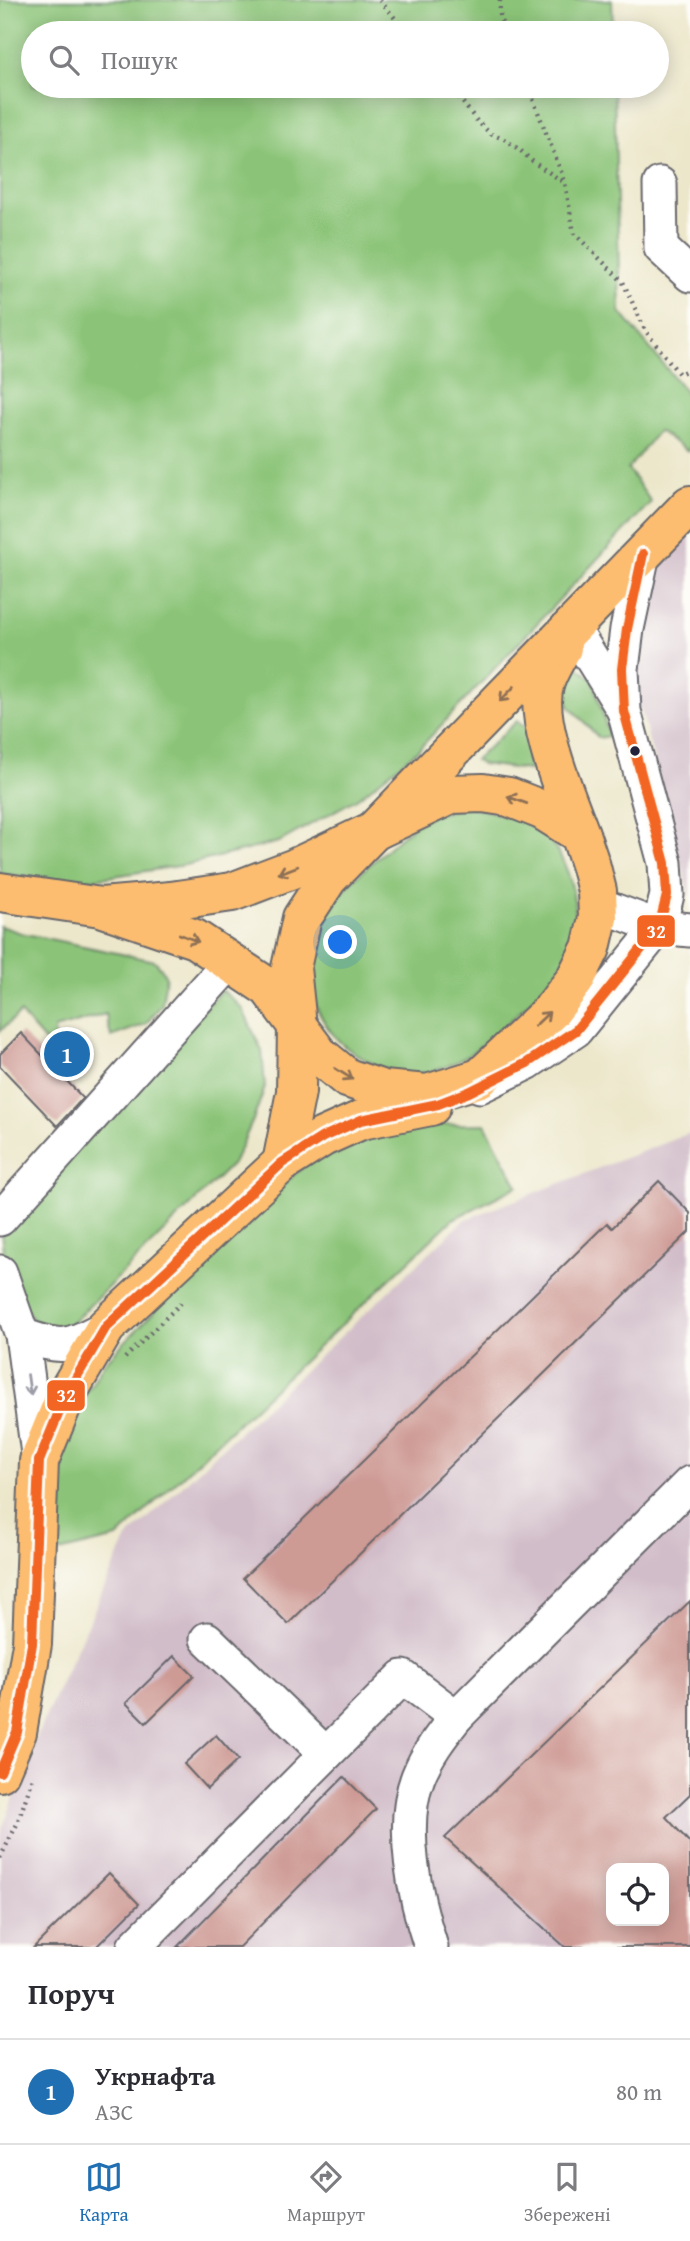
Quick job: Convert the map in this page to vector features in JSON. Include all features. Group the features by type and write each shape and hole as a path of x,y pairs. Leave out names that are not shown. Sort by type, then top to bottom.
{"main road":[{"path":"282,1163 296,1092 297,1026 291,968 302,918 328,878 690,505"},
{"path":"17,1773 17,1732 32,1644 39,1461 66,1395 106,1327 282,1163 323,1137 361,1120 438,1104 474,1085 551,1011 575,980 591,948 598,918 591,867 558,772 542,713 544,684 572,627"},
{"path":"101,907 232,892 295,868 452,794 483,793 509,797 542,810 580,834"},
{"path":"0,892 101,907 195,939 269,988 318,1055 346,1078 383,1090 427,1094 474,1085"}],"street":[{"path":"660,184 661,248 690,275"},
{"path":"643,554 627,629 622,669 624,711 664,863 667,895 675,929"},
{"path":"572,627 624,711"},
{"path":"597,904 675,929"},
{"path":"474,1085 527,1063 576,1030 675,929"},
{"path":"0,1219 231,961"},
{"path":"0,1272 22,1335 39,1461"},
{"path":"22,1335 51,1345 73,1344 106,1327"},
{"path":"431,1947 416,1895 410,1851 410,1816 417,1779 430,1751 456,1717 690,1483"},
{"path":"206,1639 326,1754"},
{"path":"134,1947 403,1677 456,1717"}],"path":[{"path":"380,0 397,21"},
{"path":"500,0 502,21"},
{"path":"459,98 491,134 520,150 565,183"},
{"path":"533,98 565,183 574,233 623,282 645,330 679,374 690,369"},
{"path":"118,1367 188,1296"},
{"path":"0,1858 17,1824 17,1773"}],"shaded area":[{"path":"690,533 690,898 640,706 638,659 655,571"},
{"path":"690,1133 690,1947 0,1947 0,1834 39,1731 127,1538 464,1220"}],"green space":[{"path":"0,0 612,0 613,21 21,21 21,98 614,98 620,312 690,397 690,449 688,451 658,431 628,469 651,502 418,750 358,798 279,842 185,865 75,882 0,874"},
{"path":"576,665 593,680 609,736 599,738 553,689"},
{"path":"517,721 526,728 529,770 481,764 475,760"},
{"path":"467,806 521,821 550,842 560,856 573,890 574,927 570,944 560,967 547,983 511,1020 468,1055 431,1072 409,1074 392,1071 347,1048 323,1020 310,983 309,960 314,939 322,919 335,901 407,831 427,818"},
{"path":"0,926 21,933 155,961 166,977 162,1004 146,1024 111,1037 106,1014 54,1029 55,1042 48,1045 20,1013 0,1031"},
{"path":"222,990 242,1008 262,1051 265,1087 234,1162 63,1332 41,1333 25,1308 8,1272 1,1230"},
{"path":"485,1124 518,1186 453,1219 117,1538 51,1554 64,1442 72,1416 105,1362 247,1217 330,1143 412,1125"}],"building":[{"path":"21,1033 83,1098 57,1126 0,1066 0,1054"},
{"path":"659,1181 690,1213 690,1231 288,1624 243,1578 607,1223 612,1228"},
{"path":"690,1601 690,1794 666,1817 690,1843 690,1947 565,1947 445,1838"},
{"path":"174,1656 194,1676 146,1723 126,1703"},
{"path":"216,1735 238,1760 207,1789 184,1764"},
{"path":"344,1777 376,1809 239,1947 177,1947"},
{"path":"109,1873 139,1904 96,1947 34,1947"}],"transit line":[{"name":"32","path":"0,1772 17,1732 32,1644 39,1461 66,1395 106,1327 282,1163 323,1137 361,1120 438,1104 469,1092 527,1063 576,1030 659,927 667,895 665,863 624,711 622,669 627,629 643,554"}],"place":[{"name":"Укрнафта","path":"67,1054"}]}
